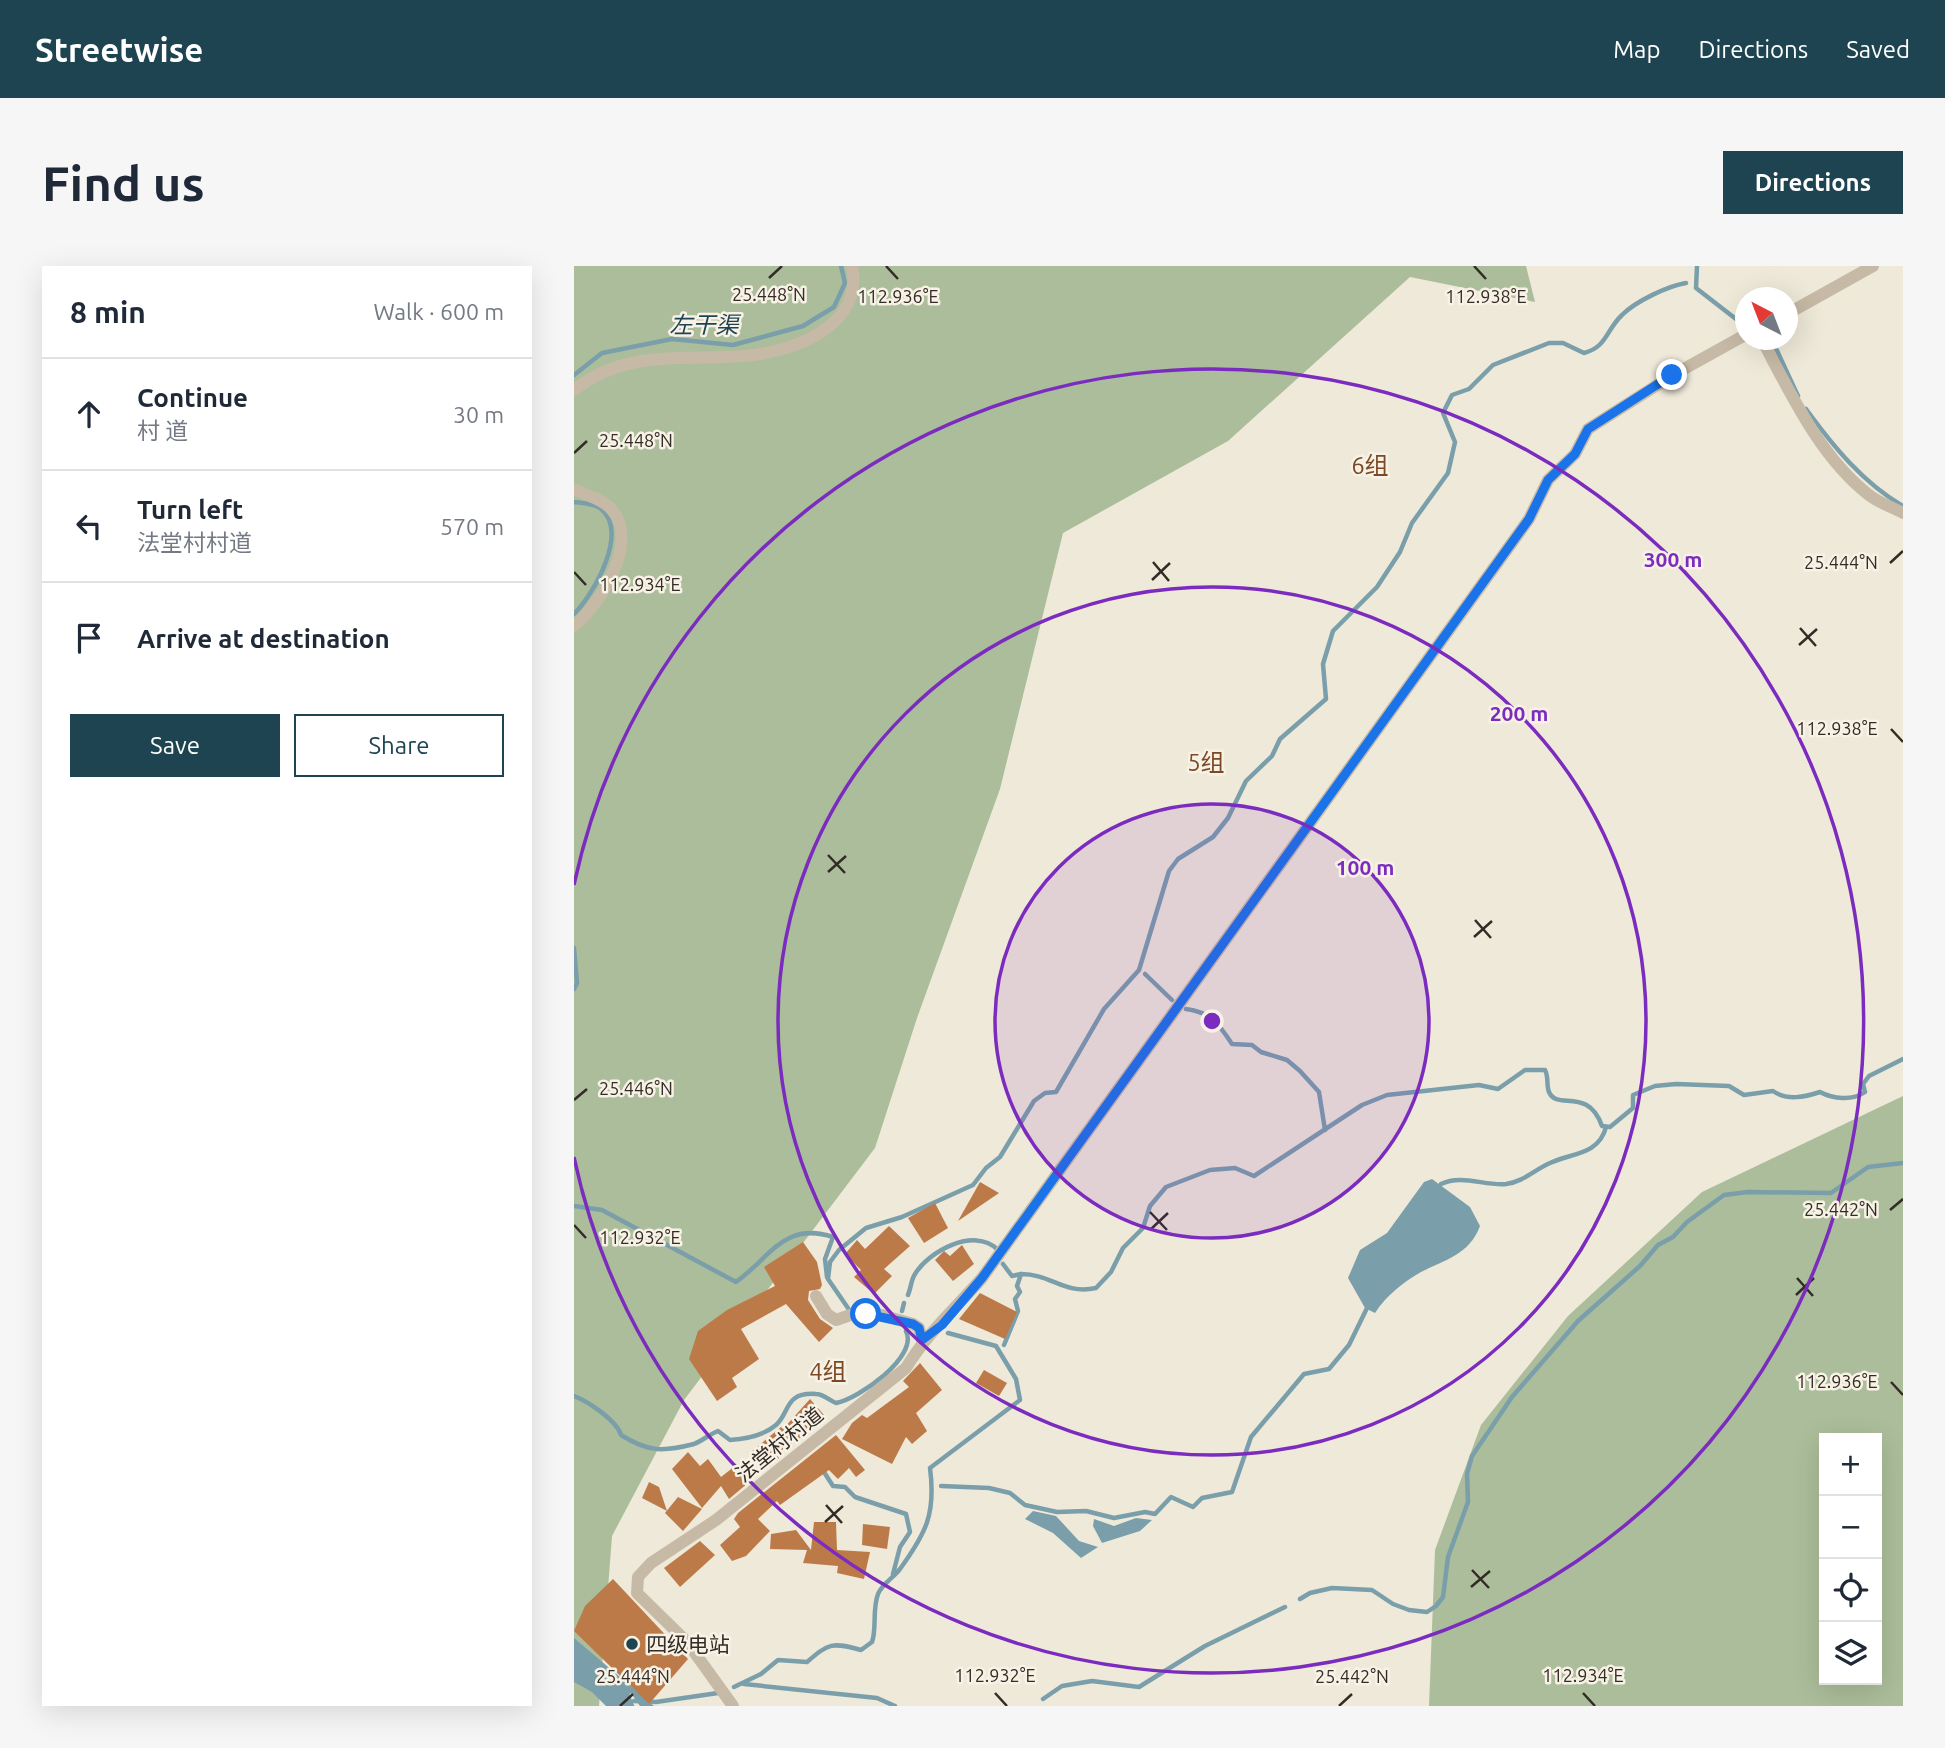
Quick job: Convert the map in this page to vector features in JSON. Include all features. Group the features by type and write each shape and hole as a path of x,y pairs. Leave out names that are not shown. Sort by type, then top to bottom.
{"street":[{"path":"574,390 602,373 639,361 747,356 797,343 831,327 843,315 853,292 852,266"},
{"path":"1798,308 1873,266"},
{"name":"法堂村村道","path":"733,1706 687,1642 637,1593 638,1577 651,1563 716,1520 906,1368 922,1340 942,1325 982,1278 1521,531 1548,480 1575,454 1588,429 1672,375 1735,340"},
{"path":"1768,350 1804,414 1840,468 1871,497 1903,513"},
{"path":"574,489 598,500 614,512 620,524 621,535 617,562 605,591 574,626"},
{"path":"816,1296 827,1314 836,1320 859,1312 881,1315 913,1324 919,1328 922,1340"}],"green space":[{"path":"574,266 1526,266 1535,302 1410,277 1228,441 1063,533 1000,789 917,1018 875,1148 684,1400 612,1536 599,1706 574,1706"},
{"path":"1903,1096 1903,1706 1429,1706 1435,1550 1481,1425 1568,1316 1702,1192"}],"water":[{"path":"1432,1179 1470,1207 1480,1226 1470,1244 1463,1250 1408,1280 1390,1295 1375,1313 1365,1308 1348,1278 1360,1250 1387,1233 1424,1182"},
{"path":"1033,1511 1056,1516 1079,1541 1098,1547 1081,1558 1053,1533 1025,1519"},
{"path":"1136,1518 1152,1520 1140,1531 1102,1543 1093,1526 1094,1519 1114,1526"},
{"path":"574,1638 654,1706 640,1706 631,1693 626,1697 631,1706 606,1706 592,1692 574,1682"}],"building":[{"path":"980,1182 999,1193 958,1221"},
{"path":"935,1203 948,1228 924,1243 908,1218"},
{"path":"889,1226 910,1246 884,1269 892,1276 874,1294 854,1277 861,1270 845,1254 857,1240 865,1249"},
{"path":"803,1242 817,1262 822,1285 820,1289 809,1291 808,1300 820,1319 833,1328 819,1342 786,1304 741,1329 759,1359 732,1378 737,1387 717,1401 689,1359 698,1331 727,1310 775,1286 764,1267"},
{"path":"962,1245 974,1264 953,1281 935,1260 944,1251 950,1256"},
{"path":"980,1293 1017,1312 1005,1339 959,1319"},
{"path":"920,1363 942,1390 916,1413 927,1431 912,1444 906,1437 892,1464 842,1439 852,1423 862,1415 867,1418 909,1387 903,1381"},
{"path":"984,1370 1007,1383 999,1396 976,1383"},
{"path":"810,1399 824,1415 825,1421 776,1454 779,1458 766,1469 751,1452 781,1427 783,1429"},
{"path":"836,1435 865,1470 856,1477 849,1468 838,1479 829,1470 780,1505 777,1501 758,1519 770,1531 746,1556 732,1561 720,1545 740,1527 734,1519 738,1513"},
{"path":"688,1452 700,1466 708,1459 721,1477 735,1466 748,1483 729,1499 721,1486 702,1508 672,1469"},
{"path":"649,1482 659,1487 667,1511 642,1498"},
{"path":"678,1497 702,1509 683,1531 665,1513"},
{"path":"814,1522 836,1522 837,1550 870,1552 864,1579 837,1573 838,1566 803,1563 807,1550 770,1549 771,1534 796,1530 811,1550"},
{"path":"863,1524 890,1527 887,1549 862,1545"},
{"path":"700,1541 715,1555 680,1587 664,1568"},
{"name":"四级电站","path":"613,1579 688,1659 649,1704 574,1631 585,1606"}],"waterway":[{"name":"左干渠","path":"574,375 602,353 672,339 733,345 803,326 834,307 845,283 841,266"},
{"path":"1697,266 1696,288 1735,318"},
{"path":"850,1311 828,1279 830,1262 839,1250 866,1228 902,1217 973,1185 986,1168 1000,1157 1034,1101 1045,1093 1056,1092 1104,1009 1139,970 1169,871 1178,859 1213,837 1228,818 1246,781 1272,756 1280,739 1326,699 1323,664 1333,631 1377,587 1400,552 1412,523 1448,473 1455,442 1443,413 1452,395 1469,389 1493,365 1549,343 1563,343 1584,353 1592,350 1635,305 1670,287 1686,283"},
{"path":"1777,350 1798,396"},
{"path":"1806,409 1850,463 1888,497 1903,506"},
{"name":"左干渠","path":"574,502 600,508 608,518 611,531 606,562 599,578 574,614"},
{"path":"574,948 577,983 574,989"},
{"path":"1145,974 1172,1000"},
{"path":"1186,1009 1208,1016 1232,1044 1252,1045 1261,1052 1287,1060 1300,1071 1319,1092 1325,1130"},
{"path":"1004,1345 1018,1311 1015,1299 1020,1292 1017,1286 1021,1274 1041,1277 1075,1289 1096,1288 1111,1272 1123,1248 1143,1228 1150,1206 1166,1187 1210,1170 1235,1168 1254,1176 1362,1105 1387,1095 1479,1085 1498,1089 1525,1070 1545,1070 1548,1089 1553,1097 1589,1106 1602,1126 1610,1127 1633,1108 1633,1095 1655,1086 1729,1086 1744,1095 1773,1091 1796,1097 1820,1092 1848,1098 1865,1092 1863,1084 1869,1076 1903,1059"},
{"path":"1441,1184 1457,1180 1498,1184 1518,1181 1550,1163 1591,1148 1606,1127"},
{"path":"1300,1599 1310,1593 1332,1588 1372,1590 1393,1604 1409,1610 1427,1612 1436,1606 1443,1597 1448,1557 1468,1502 1467,1474 1472,1456 1512,1397 1578,1321 1640,1266 1658,1245 1673,1237 1687,1222 1724,1195 1748,1192 1831,1193 1868,1167 1903,1163"},
{"path":"574,1206 602,1210 736,1282 779,1244 790,1238 816,1233 833,1237 825,1259 827,1277"},
{"path":"908,1295 915,1274 930,1257 941,1250 976,1240 997,1249"},
{"path":"1003,1264 1012,1276 1021,1274"},
{"path":"902,1311 904,1303"},
{"path":"941,1486 989,1488 1010,1493 1025,1505 1057,1512 1086,1511 1114,1518 1145,1512 1155,1514 1171,1497 1193,1507 1202,1498 1232,1492 1251,1437 1304,1374 1329,1369 1349,1345 1368,1306"},
{"path":"574,1396 601,1412 621,1435 639,1445 656,1449 683,1447 697,1443 718,1431 730,1440 748,1438 766,1432 776,1425 789,1404 798,1396 819,1394 836,1403 858,1394 884,1375 904,1353 908,1341 906,1331"},
{"path":"734,1687 761,1674 778,1660 807,1662 831,1646 861,1650 872,1642 878,1594 909,1556 927,1522 932,1498 930,1468 1020,1400 1016,1379 996,1346 948,1333"},
{"path":"822,1469 833,1486 845,1487 855,1497 906,1514 910,1532 900,1547 893,1574"},
{"path":"1043,1699 1062,1686 1092,1681 1139,1687 1205,1646 1285,1607"},
{"path":"744,1684 877,1698 895,1706"},
{"path":"634,1701 656,1702 718,1693"},
{"path":"627,1694 632,1706"}],"place":[{"name":"四级电站","path":"632,1644"}],"district":[{"name":"6组","path":"1370,465"},
{"name":"5组","path":"1206,762"},
{"name":"4组","path":"828,1371"}],"route":[{"path":"866,1314 881,1315 913,1324 919,1328 922,1340 942,1325 982,1278 1529,519 1548,480 1575,454 1588,429 1672,375"}]}
